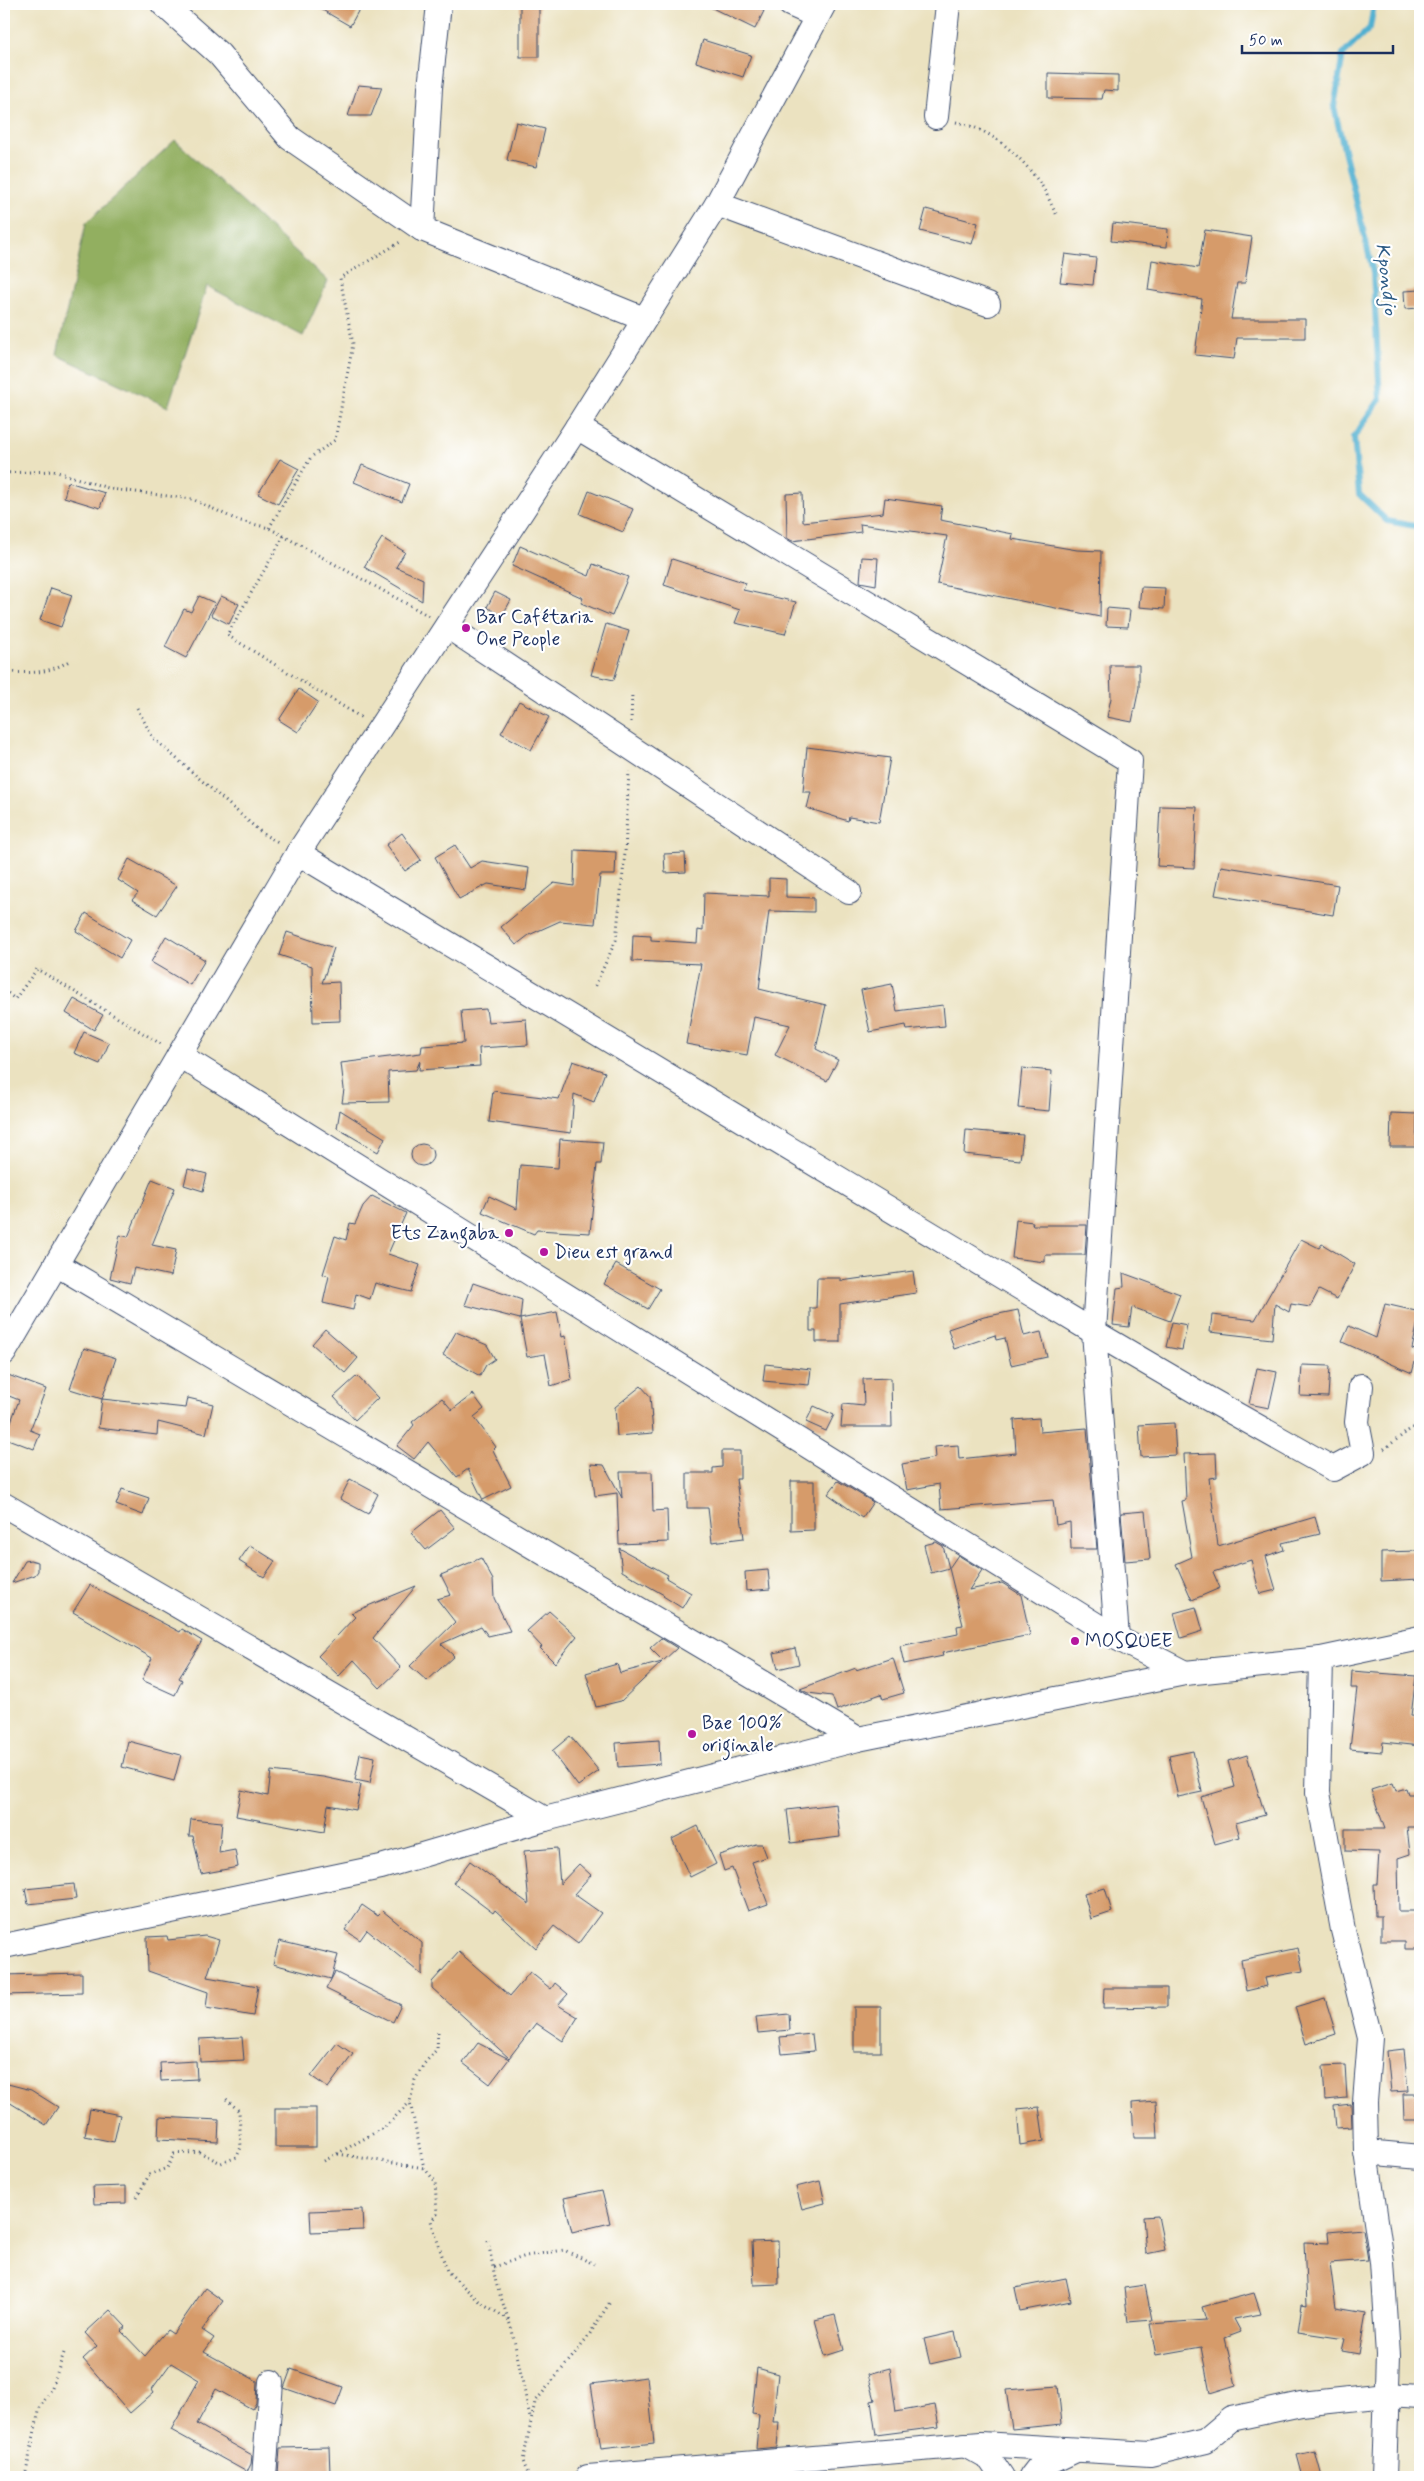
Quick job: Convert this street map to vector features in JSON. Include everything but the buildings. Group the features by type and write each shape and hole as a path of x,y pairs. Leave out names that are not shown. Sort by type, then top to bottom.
{"street":[{"path":"163,4 219,54 290,138 422,229 644,319"},
{"path":"422,229 430,88 439,4"},
{"path":"4,1353 298,853 577,427 716,204 820,10 790,4"},
{"path":"936,117 948,4"},
{"path":"716,204 988,304"},
{"path":"577,427 1130,762 1094,1332 1117,1638"},
{"path":"447,626 849,892"},
{"path":"298,853 1094,1332 1334,1469 1363,1453 1357,1422 1361,1386"},
{"path":"179,1055 1117,1638 1185,1673"},
{"path":"56,1264 858,1740"},
{"path":"4,1506 545,1820"},
{"path":"4,1946 381,1867 545,1820 858,1740 1185,1673 1321,1659 1420,1638"},
{"path":"1321,1659 1318,1793 1344,1930 1370,2038 1365,2102 1366,2152 1382,2262 1388,2355 1384,2477"},
{"path":"1366,2152 1420,2157"},
{"path":"264,2477 271,2382"},
{"path":"588,2477 965,2445 1080,2449 1150,2454 1205,2441 1231,2419 1300,2404 1387,2395 1420,2397"},
{"path":"965,2445 990,2460 1002,2477"},
{"path":"1031,2477 1038,2468 1080,2449"}],"path":[{"path":"936,117 969,124 1010,148 1040,183 1058,216"},
{"path":"269,528 311,457 335,440 354,344 340,278 422,229"},
{"path":"4,473 54,471 111,489 192,499 237,520 269,528 447,626"},
{"path":"284,536 227,635 379,729"},
{"path":"4,671 24,673 55,670 69,661"},
{"path":"595,986 616,940 625,853 632,693"},
{"path":"137,708 153,738 263,834 298,853"},
{"path":"4,990 15,999 37,969 179,1055"},
{"path":"1363,1453 1386,1449 1420,1422"},
{"path":"438,2032 437,2049 424,2064 415,2080 410,2102 424,2168 435,2181 437,2214 431,2221 447,2271 479,2301 509,2320"},
{"path":"137,2197 150,2175 167,2168 174,2154 199,2152 221,2163 237,2156 241,2147 239,2111 224,2097"},
{"path":"324,2161 385,2127 410,2102"},
{"path":"338,2154 424,2168"},
{"path":"488,2241 496,2283 509,2320 531,2421"},
{"path":"494,2267 526,2256 564,2250 594,2264"},
{"path":"529,2477 524,2462 536,2402 586,2340 610,2302"},
{"path":"25,2477 40,2407 51,2390 65,2350"}],"green space":[{"path":"175,140 328,281 303,336 207,286 168,407 57,355 86,223"}],"waterway":[{"name":"Kpondjo","path":"1374,4 1370,28 1343,54 1334,107 1373,272 1380,399 1354,437 1359,494 1387,521 1420,527"}],"place":[{"name":"Bar Cafétaria One People","path":"466,628"},
{"name":"Ets Zangaba","path":"509,1233"},
{"name":"Dieu est grand","path":"544,1252"},
{"name":"MOSQUEE","path":"1075,1641"},
{"name":"Bae 100% originale","path":"692,1734"}]}
